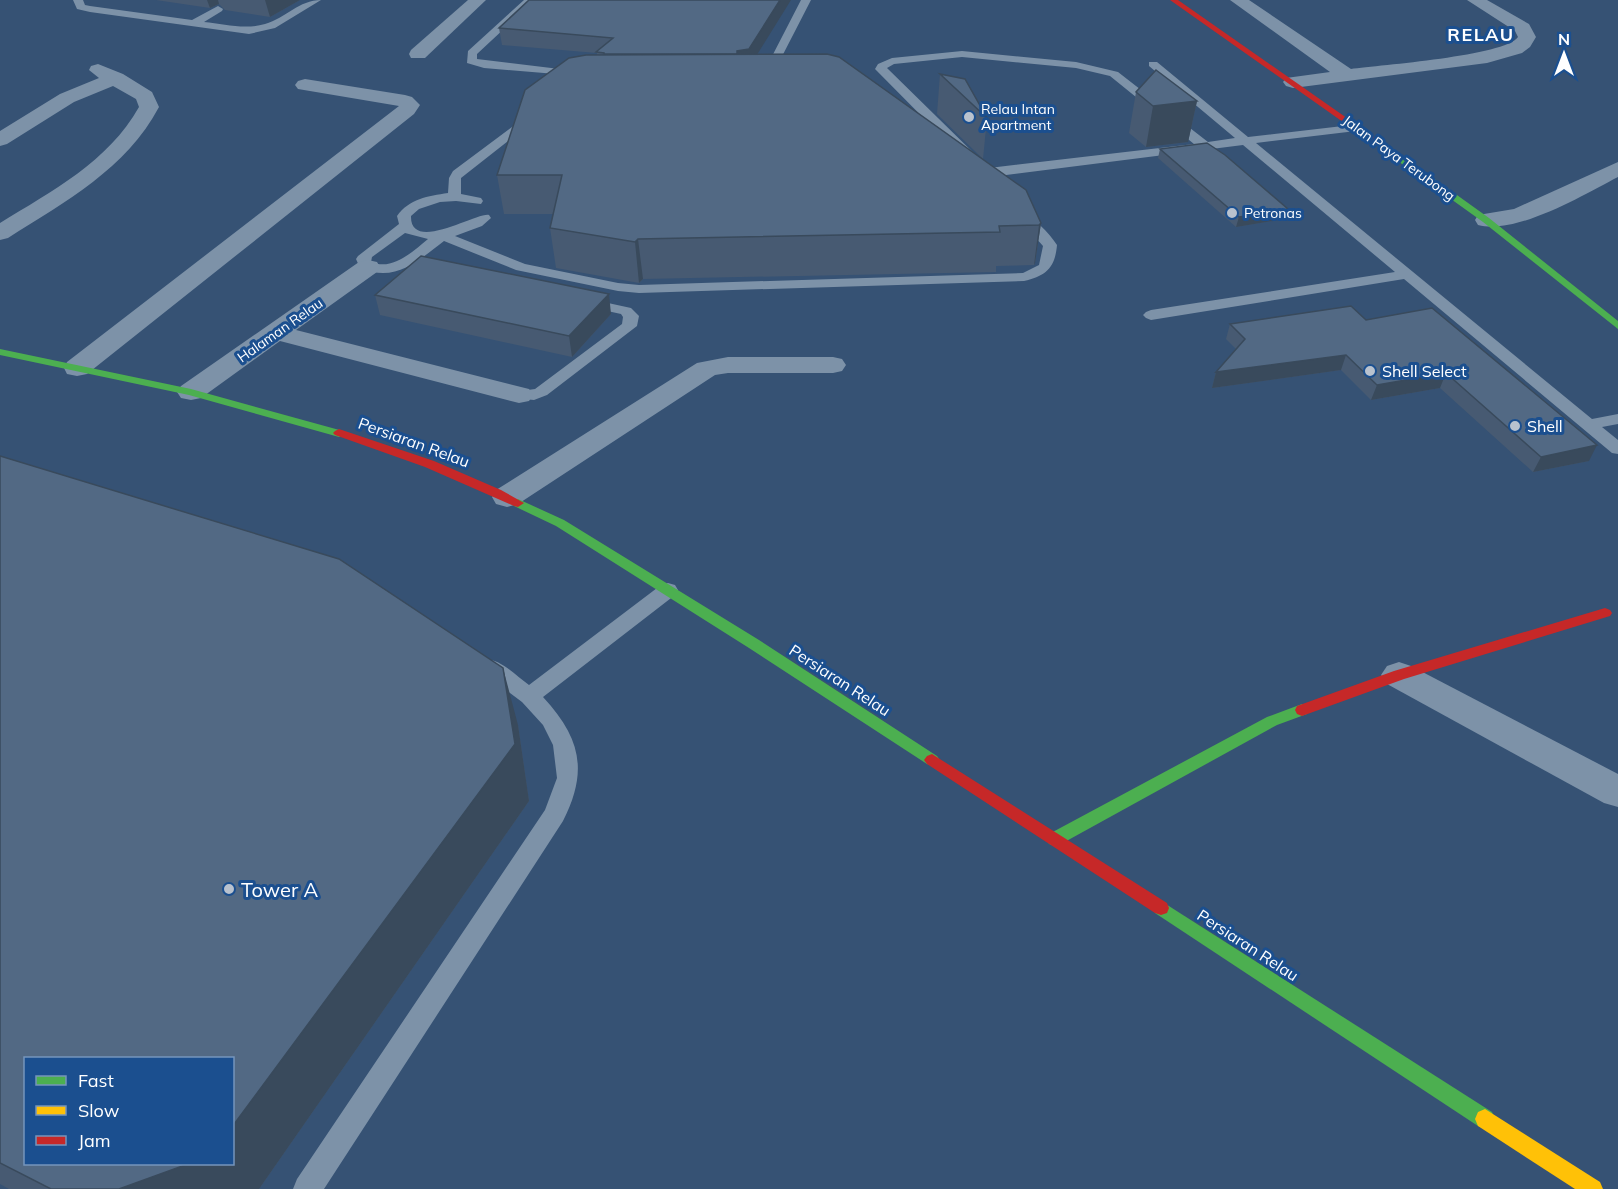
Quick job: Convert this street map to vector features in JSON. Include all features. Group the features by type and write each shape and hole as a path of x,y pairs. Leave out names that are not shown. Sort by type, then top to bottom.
{"street":[{"path":"418,54 478,0"},
{"name":"Jalan Paya Terubong","path":"1173,0 1293,82 1486,220 1618,326"},
{"path":"1238,0 1349,76"},
{"path":"1293,82 1484,57 1516,49 1524,44 1527,36 1523,28 1475,0"},
{"path":"0,140 107,74 145,96 149,107 146,115 117,152 100,167 0,233"},
{"path":"78,368 407,110 410,105 405,101 305,86"},
{"path":"1486,220 1519,215 1558,199 1618,168"},
{"name":"Halaman Relau","path":"191,392 368,267"},
{"path":"275,333 519,395"},
{"name":"Persiaran Relau","path":"0,352 191,392 365,440 471,480 560,523 1055,839 1593,1189"},
{"path":"507,497 707,369 728,365 833,365"},
{"path":"1055,839 1272,721 1399,675 1605,613"},
{"path":"1399,675 1618,792"}],"lane":[{"path":"78,0 81,7 90,9 249,31 261,30 316,0"},
{"path":"530,0 472,53 471,61 484,65 587,74"},
{"path":"758,79 771,68 806,0"},
{"path":"194,23 218,9"},
{"path":"1205,146 1120,76 1084,66 962,54 892,61 882,66 881,69 984,171 990,173 1246,141 1356,127"},
{"path":"1153,64 1618,449"},
{"path":"454,197 455,178 458,174 543,108"},
{"path":"476,201 454,197 428,200 416,205 404,216 406,225 417,232 442,235 521,267 618,287 658,288 1008,279 1040,273 1047,264 1050,245 1036,229 1007,208"},
{"path":"406,225 364,256 363,262 368,267 388,269 404,264 442,235 468,229 484,218"},
{"path":"404,264 426,269"},
{"path":"1151,315 1407,274"},
{"path":"519,395 534,395 541,392 629,326 631,316 658,288"},
{"path":"573,300 618,309 631,316"},
{"path":"1589,425 1618,419"},
{"path":"529,696 668,590"},
{"path":"308,1189 555,814 568,778 564,745 551,720 529,696 466,650"}],"building":[{"path":"529,0 780,0 749,49 737,51 737,54 604,54 596,52 613,38 499,28"},
{"path":"827,54 839,57 1026,190 1041,223 1039,225 999,226 1000,232 638,239 635,242 550,228 562,175 497,175 525,90 569,58 586,55"},
{"path":"1156,70 1197,101 1153,106 1136,92"},
{"path":"940,74 965,79 987,118"},
{"path":"1207,143 1225,155 1288,209 1239,217 1160,149"},
{"path":"421,256 609,294 569,336 375,295"},
{"path":"1351,306 1366,320 1432,308 1597,445 1541,457 1446,373 1377,385 1346,355 1216,372 1245,339 1230,324"},
{"path":"0,456 339,559 503,668 515,744 234,1124 234,1057 24,1057 24,1165 185,1165 119,1189 51,1189 0,1163"}],"traffic: fast":[{"path":"1380,144 1486,220 1618,326"},
{"path":"0,352 191,392 339,433"},
{"path":"518,503 560,523 754,644 932,760"},
{"path":"1055,839 1272,721 1302,710"},
{"path":"1161,908 1485,1119"}],"traffic: slow":[{"path":"1485,1119 1593,1189"}],"traffic: jam":[{"path":"1173,0 1380,144"},
{"path":"339,433 430,464 518,503"},
{"path":"1302,710 1399,675 1605,613"},
{"path":"932,760 1161,908"}],"place":[{"name":"Relau Intan Apartment","path":"969,117"},
{"name":"Petronas","path":"1232,213"},
{"name":"Shell Select","path":"1370,371"},
{"name":"Shell","path":"1515,426"},
{"name":"Tower A","path":"229,889"}],"district":[{"name":"RELAU","path":"1481,34"}]}
